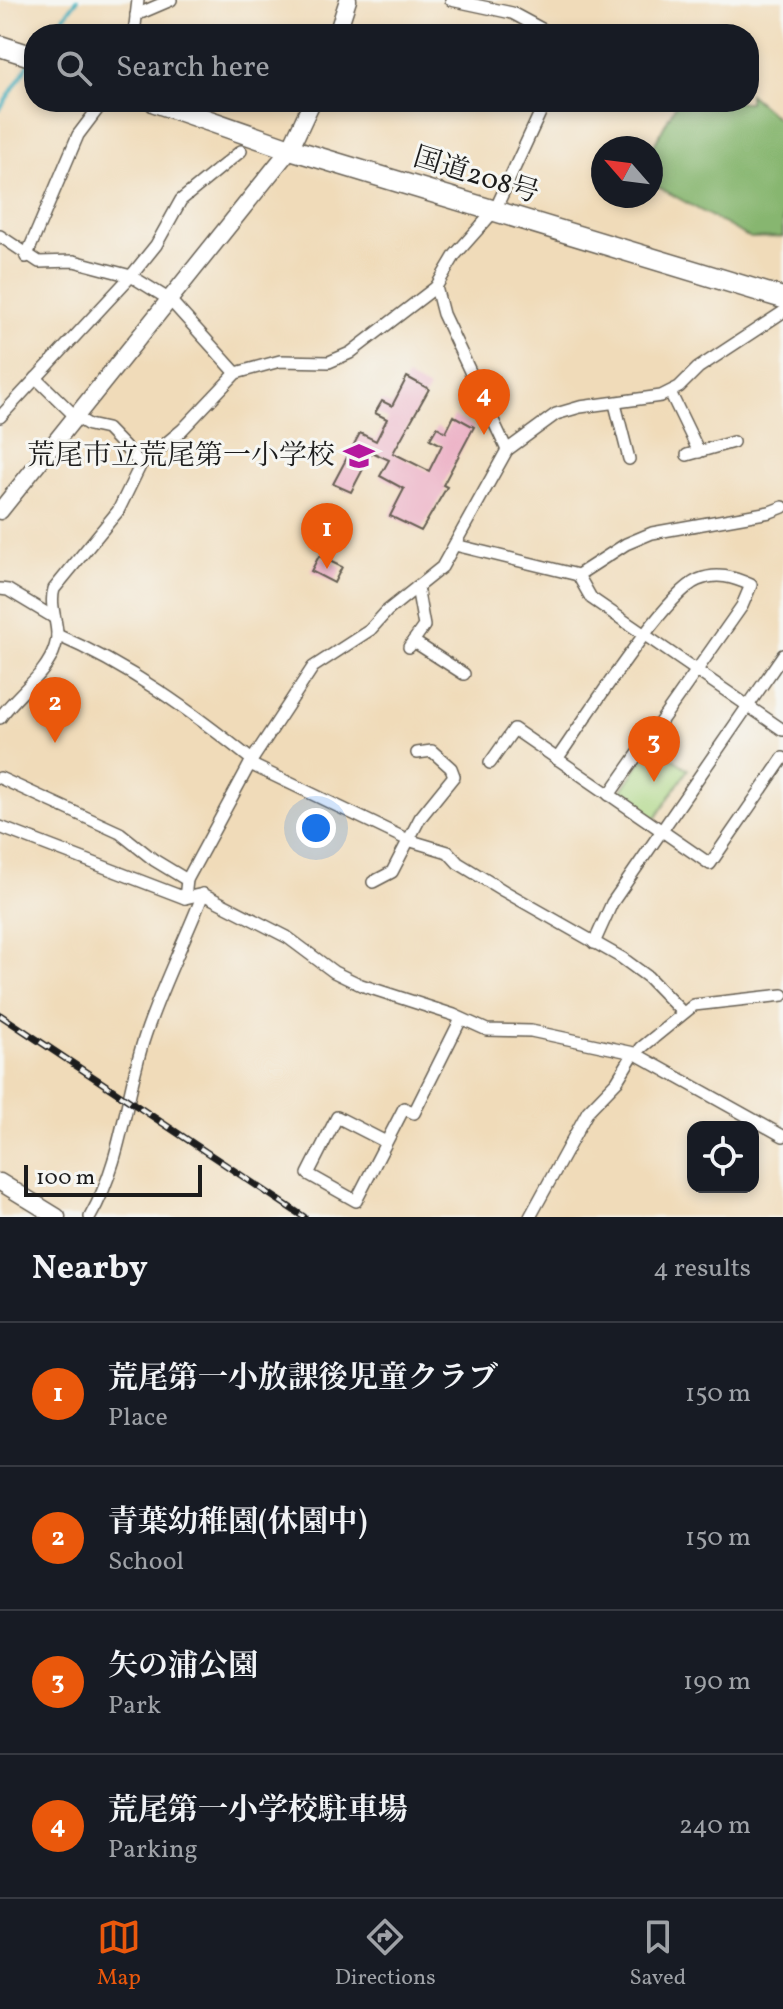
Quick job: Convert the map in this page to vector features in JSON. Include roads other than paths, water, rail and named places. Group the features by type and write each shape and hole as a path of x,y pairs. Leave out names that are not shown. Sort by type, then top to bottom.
{"highway":[{"path":"0,46 24,53"},
{"name":"国道208号","path":"184,112 290,149 783,298"}],"street":[{"path":"135,24 138,0"},
{"path":"136,15 171,0"},
{"path":"340,24 348,0"},
{"path":"451,0 512,13 532,24"},
{"path":"26,257 53,186 78,135 95,112"},
{"path":"0,511 290,149 307,112"},
{"path":"0,718 46,665 57,635 50,600 54,589 118,511 141,464 182,430 236,373 280,361 329,362 350,353 436,287 455,255 495,210 540,112"},
{"path":"0,417 131,276 156,245 181,200 241,151"},
{"path":"0,236 26,257 39,262 88,263 131,276 170,300 236,373"},
{"path":"436,287 443,314 507,450"},
{"path":"185,898 187,880 251,762 313,667 370,630 442,567 507,450 556,414 670,392 698,368 783,312"},
{"path":"36,378 76,417 89,425 107,429 141,464"},
{"path":"670,392 693,454 733,442"},
{"path":"615,404 629,459"},
{"path":"455,545 578,575 626,544 652,533 783,507"},
{"path":"578,575 591,598 783,730"},
{"path":"557,759 645,635 688,585 700,579 729,575 751,585 742,606 609,795"},
{"path":"417,587 424,626 411,644 464,674"},
{"path":"0,589 8,590 53,617"},
{"path":"57,635 107,656 192,712 251,762 408,840 448,852 458,863 648,977 681,1011"},
{"path":"594,943 612,903 783,655"},
{"path":"490,763 514,729 710,864 783,758"},
{"path":"373,882 392,872 420,818 454,776 451,768 432,751 417,753"},
{"path":"0,778 120,833 154,860 187,880"},
{"path":"0,827 185,898 203,894 287,937 334,972 391,997 487,1030 531,1031 637,1050 783,1136"},
{"path":"90,1217 115,1165 122,1118 143,1041 203,894"},
{"path":"530,1217 588,1111 617,1081 637,1050 681,1011 694,1005 783,995"},
{"path":"386,1142 337,1117 308,1174 356,1201 404,1108 414,1113 461,1019"},
{"path":"0,1182 57,1217"}],"waterway":[{"path":"59,24 77,0"},
{"path":"0,109 24,71"}],"railway":[{"path":"0,1015 304,1217"}],"place":[{"name":"荒尾第一小学校駐車場","path":"484,435"},
{"name":"荒尾市立荒尾第一小学校","path":"359,456"},
{"name":"荒尾第一小放課後児童クラブ","path":"327,569"},
{"name":"青葉幼稚園(休園中)","path":"55,743"},
{"name":"矢の浦公園","path":"654,782"}]}
